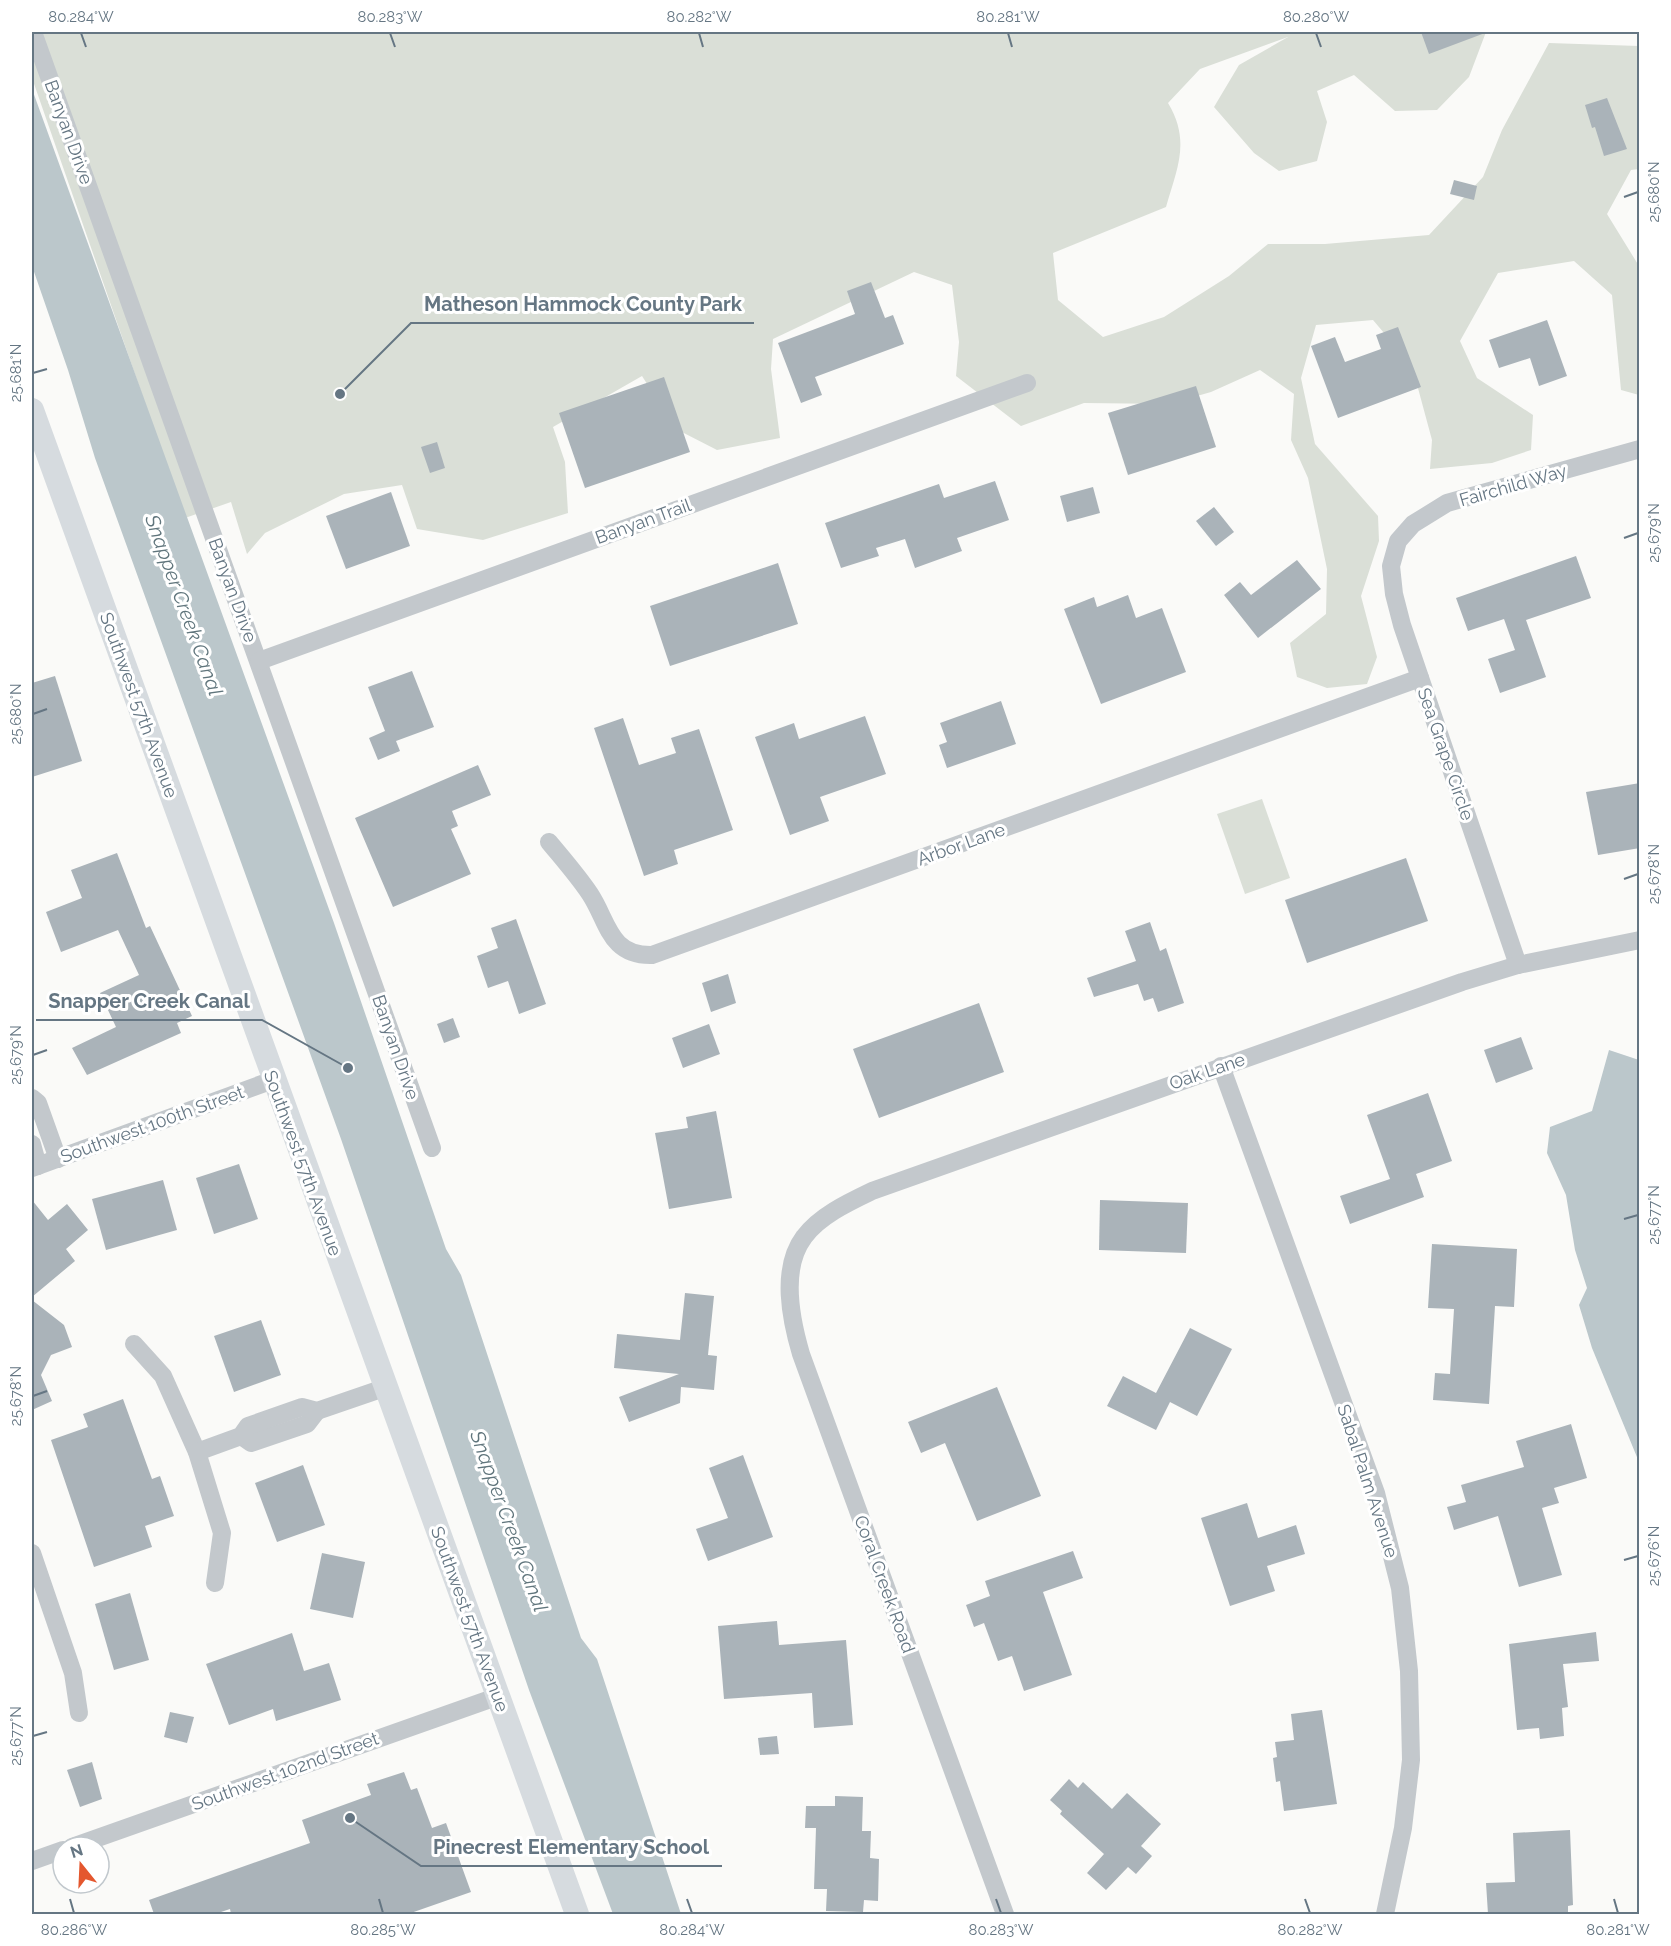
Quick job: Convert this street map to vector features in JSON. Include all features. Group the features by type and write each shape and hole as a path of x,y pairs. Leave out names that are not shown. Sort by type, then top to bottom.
{"main road":[{"name":"Southwest 57th Avenue","path":"32,410 384,1388 499,1696 577,1914"}],"street":[{"name":"Banyan Drive","path":"33,32 432,1148"},
{"name":"Banyan Trail","path":"259,661 1028,383"},
{"name":"Fairchild Way","path":"1398,541 1413,524 1447,503 1640,449"},
{"name":"Sea Grape Circle","path":"1398,541 1391,566 1394,594 1420,678 1518,965"},
{"name":"Arbor Lane","path":"549,843 589,892 606,927 617,942 633,952 652,955 1420,678"},
{"name":"Oak Lane","path":"798,1249 804,1237 817,1224 851,1200 872,1191 1221,1066 1518,965 1640,940"},
{"name":"Sabal Palm Avenue","path":"1221,1066 1376,1493 1400,1588 1410,1671 1411,1760 1404,1828 1385,1914"},
{"name":"Southwest 100th Street","path":"35,1167 273,1080"},
{"path":"32,1098 38,1103 58,1159"},
{"path":"32,1144 35,1167"},
{"name":"Coral Creek Road","path":"798,1249 792,1277 791,1303 801,1354 1005,1914"},
{"path":"134,1344 163,1376 197,1452 222,1533 215,1582"},
{"path":"197,1452 242,1436 248,1426 302,1407 317,1411 384,1388"},
{"path":"32,1553 73,1673 79,1713"},
{"name":"Southwest 102nd Street","path":"106,1835 499,1696"},
{"path":"32,1861 51,1854"}],"shaded area":[{"path":"32,32 1486,32 1469,77 1437,110 1395,111 1354,75 1317,91 1327,122 1317,161 1279,171 1254,153 1214,107 1239,65 1288,37 1200,69 1168,103 1179,130 1180,155 1166,207 1053,253 1058,300 1103,337 1164,317 1229,276 1268,244 1325,244 1429,235 1483,177 1502,130 1549,43 1639,46 1639,169 1631,170 1607,214 1639,266 1639,395 1621,390 1612,295 1574,261 1498,273 1460,341 1477,378 1533,415 1531,450 1492,463 1430,469 1432,440 1412,366 1373,320 1316,325 1301,378 1315,444 1378,516 1379,541 1361,596 1377,657 1367,684 1327,688 1297,677 1290,643 1326,614 1327,569 1308,478 1291,440 1294,394 1260,370 1211,392 1169,404 1084,403 1021,426 956,376 959,342 952,285 914,272 773,339 771,369 780,438 717,450 676,429 642,376 553,427 565,462 568,513 483,540 417,529 402,485 344,494 265,533 247,554 231,502 185,518 32,78"},
{"path":"1262,799 1290,878 1245,894 1217,814"}],"water":[{"path":"32,89 334,923 446,1249 461,1275 581,1638 597,1659 681,1914 613,1914 529,1690 341,1139 95,458 32,266"},
{"path":"1609,1050 1639,1060 1639,1462 1592,1348 1579,1305 1587,1288 1575,1250 1566,1195 1547,1153 1550,1127 1592,1111"}],"building":[{"path":"1421,32 1485,32 1485,33 1429,54"},
{"path":"1607,98 1627,149 1604,156 1585,105"},
{"path":"1454,180 1477,186 1474,200 1450,194"},
{"path":"871,282 885,318 893,315 904,344 815,377 822,395 801,403 778,343 855,314 847,291"},
{"path":"1547,320 1567,376 1539,386 1530,358 1499,368 1489,340"},
{"path":"1398,327 1421,387 1338,418 1311,346 1335,337 1345,362 1381,349 1376,335"},
{"path":"664,377 690,452 585,488 559,413"},
{"path":"1196,386 1216,447 1128,475 1108,413"},
{"path":"437,442 445,468 430,473 421,447"},
{"path":"995,481 1009,520 957,538 962,551 915,568 905,539 876,548 879,556 841,568 825,523 939,484 944,498"},
{"path":"1093,487 1100,513 1067,522 1060,496"},
{"path":"391,492 410,546 346,569 326,516"},
{"path":"1214,507 1234,532 1216,546 1196,521"},
{"path":"1576,556 1591,598 1526,620 1546,677 1500,693 1488,659 1515,650 1504,619 1468,631 1456,598"},
{"path":"1297,560 1321,589 1258,638 1224,595 1240,582 1251,595"},
{"path":"778,563 798,624 670,666 650,606"},
{"path":"1128,595 1136,618 1162,608 1186,672 1101,704 1064,609 1094,597 1097,607"},
{"path":"412,671 434,727 396,741 400,751 378,760 369,738 385,731 368,687"},
{"path":"55,676 82,761 32,777 32,683"},
{"path":"1001,701 1016,744 947,768 939,745 947,742 940,723"},
{"path":"865,716 886,774 820,797 829,821 790,835 755,737 794,723 799,739"},
{"path":"623,718 639,765 676,753 671,738 699,729 733,830 674,850 678,864 644,876 594,728"},
{"path":"478,765 491,795 452,811 458,826 451,829 471,874 393,907 355,818"},
{"path":"1640,783 1640,848 1598,855 1586,792"},
{"path":"117,853 146,928 150,926 192,1016 177,1023 181,1033 87,1075 72,1048 116,1027 100,993 139,975 118,930 61,952 46,912 82,898 71,870"},
{"path":"1406,858 1428,921 1307,963 1285,900"},
{"path":"516,919 546,1004 519,1014 508,981 488,988 477,956 498,948 491,928"},
{"path":"1150,922 1160,951 1166,948 1184,1003 1158,1012 1153,998 1144,1001 1138,984 1094,997 1087,978 1136,961 1125,931"},
{"path":"728,974 736,1003 711,1012 702,983"},
{"path":"979,1003 1004,1072 879,1118 853,1049"},
{"path":"453,1018 460,1037 444,1043 437,1024"},
{"path":"709,1024 720,1054 683,1068 672,1038"},
{"path":"1521,1037 1533,1069 1496,1083 1484,1050"},
{"path":"1428,1093 1452,1161 1416,1174 1424,1197 1350,1224 1340,1196 1390,1179 1367,1115"},
{"path":"716,1111 732,1198 669,1209 655,1133 688,1128 686,1117"},
{"path":"239,1164 258,1219 214,1234 196,1178"},
{"path":"163,1180 177,1230 106,1250 92,1199"},
{"path":"32,1200 48,1220 67,1204 88,1230 66,1249 75,1261 32,1297"},
{"path":"1100,1200 1188,1203 1186,1253 1099,1250"},
{"path":"1432,1244 1517,1249 1514,1307 1495,1306 1489,1404 1433,1400 1435,1373 1450,1374 1454,1309 1428,1308"},
{"path":"685,1293 714,1296 708,1355 717,1356 714,1390 681,1387 680,1403 629,1422 619,1397 679,1374 614,1368 617,1334 680,1340"},
{"path":"32,1300 64,1325 72,1347 51,1355 41,1375 52,1401 32,1410"},
{"path":"261,1320 281,1375 234,1392 214,1336"},
{"path":"1190,1328 1232,1349 1197,1416 1170,1402 1156,1430 1107,1406 1123,1376 1156,1393"},
{"path":"997,1387 1041,1496 977,1521 945,1443 921,1453 908,1422"},
{"path":"123,1399 152,1479 160,1476 174,1516 145,1526 152,1547 94,1567 51,1440 88,1427 83,1414"},
{"path":"1571,1424 1587,1478 1554,1488 1559,1503 1542,1508 1562,1575 1519,1587 1498,1516 1454,1530 1447,1507 1466,1502 1461,1485 1524,1467 1516,1441"},
{"path":"743,1455 773,1537 708,1561 696,1529 728,1518 709,1468"},
{"path":"303,1465 325,1525 277,1542 255,1483"},
{"path":"1247,1503 1258,1538 1296,1525 1305,1554 1267,1566 1275,1591 1230,1606 1201,1518"},
{"path":"1073,1551 1083,1578 1043,1592 1072,1675 1024,1691 1012,1656 998,1661 984,1623 974,1627 966,1605 990,1596 985,1581"},
{"path":"322,1553 365,1562 353,1618 310,1609"},
{"path":"130,1593 149,1660 114,1670 95,1604"},
{"path":"777,1621 779,1645 846,1640 853,1725 814,1728 812,1693 724,1699 718,1626"},
{"path":"1596,1632 1599,1661 1563,1664 1568,1707 1562,1708 1564,1736 1540,1739 1539,1728 1517,1730 1509,1644"},
{"path":"292,1633 304,1671 329,1663 341,1700 276,1721 273,1709 229,1725 206,1664"},
{"path":"1322,1710 1337,1804 1284,1811 1280,1781 1276,1782 1273,1758 1277,1757 1275,1742 1294,1740 1291,1714"},
{"path":"170,1712 194,1717 187,1743 164,1737"},
{"path":"777,1736 779,1754 760,1755 758,1738"},
{"path":"92,1762 102,1799 80,1807 67,1770"},
{"path":"404,1772 411,1790 417,1788 432,1828 446,1823 471,1892 408,1914 231,1914 230,1909 215,1914 154,1914 149,1900 310,1843 302,1820 371,1795 367,1784"},
{"path":"1069,1779 1078,1788 1083,1782 1112,1809 1127,1793 1161,1824 1141,1846 1152,1856 1136,1874 1128,1867 1106,1890 1087,1873 1104,1854 1060,1814 1062,1811 1050,1800"},
{"path":"835,1796 863,1797 862,1831 871,1831 870,1858 879,1859 878,1901 864,1900 863,1912 826,1911 827,1889 814,1889 816,1828 805,1828 806,1806 835,1806"},
{"path":"1570,1830 1573,1905 1568,1906 1568,1914 1488,1914 1486,1883 1515,1882 1513,1833"}],"place":[{"name":"Matheson Hammock County Park","path":"340,394"},
{"name":"Snapper Creek Canal","path":"348,1068"},
{"name":"Pinecrest Elementary School","path":"350,1818"}]}
